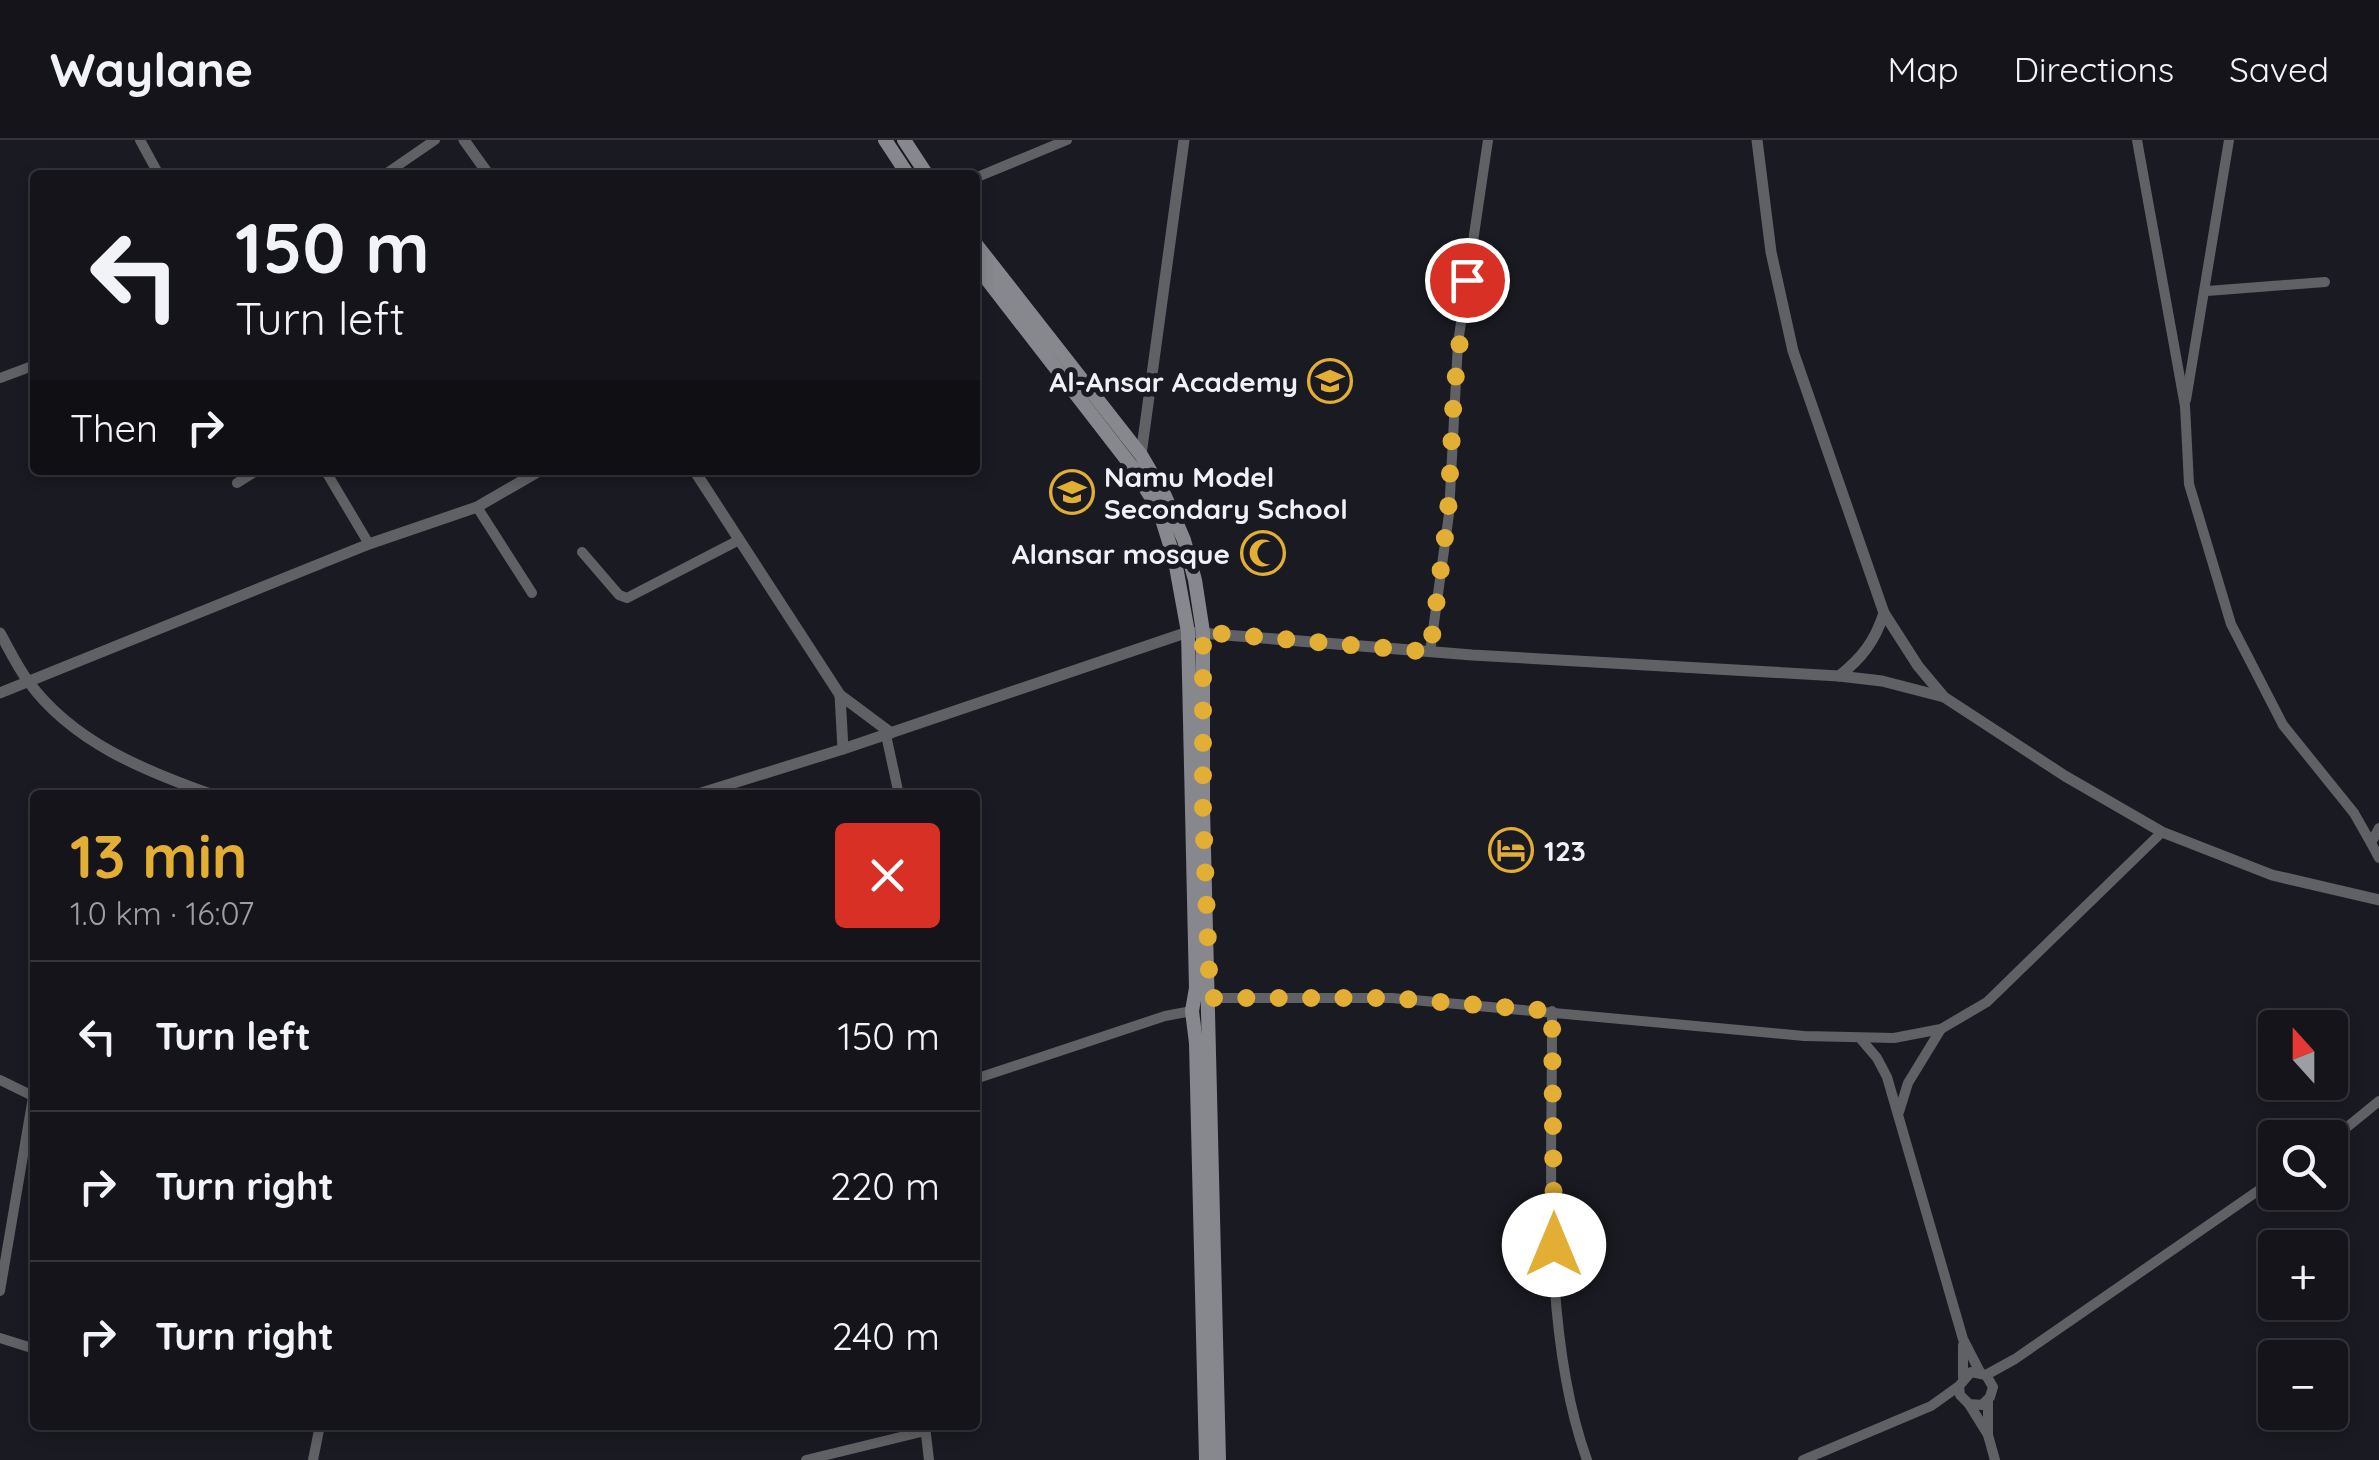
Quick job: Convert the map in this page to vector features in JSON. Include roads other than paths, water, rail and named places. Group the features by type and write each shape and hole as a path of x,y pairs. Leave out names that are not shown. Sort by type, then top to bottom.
{"main road":[{"path":"885,140 905,170"},
{"path":"904,140 924,170"},
{"path":"980,249 1141,455 1165,496 1196,580 1196,988 1192,1011 1198,1091 1206,1460"},
{"path":"980,270 1108,434 1159,510 1196,632 1210,998 1219,1460"}],"street":[{"path":"140,140 156,170"},
{"path":"391,170 435,140"},
{"path":"464,140 485,170"},
{"path":"980,176 1067,140"},
{"path":"1141,455 1184,140"},
{"path":"1430,652 1448,514 1458,344 1488,140"},
{"path":"1757,140 1771,252 1794,351 1884,613 1918,666 1944,697 2065,776 2162,832 2272,875 2378,897"},
{"path":"2137,140 2185,406 2188,484 2231,624 2283,725 2354,813 2379,858"},
{"path":"2185,406 2230,140"},
{"path":"2207,291 2325,282"},
{"path":"0,378 30,366"},
{"path":"238,483 250,475"},
{"path":"328,475 368,544"},
{"path":"0,693 368,544 477,507 532,475"},
{"path":"697,475 840,695 888,734 898,790"},
{"path":"477,507 532,593"},
{"path":"582,552 619,595 627,598 740,540"},
{"path":"1839,676 1861,659 1877,634 1884,613"},
{"path":"711,790 1196,632 1430,652 1839,676 1882,681 1944,697"},
{"path":"0,633 28,681 63,720 126,761 200,790"},
{"path":"840,695 843,750"},
{"path":"2354,813 2379,826 2371,843"},
{"path":"1210,998 1392,998 1804,1036 1894,1038 1941,1029 1986,1002 2162,832"},
{"path":"980,1077 1165,1016 1192,1011"},
{"path":"1552,1011 1554,1245 1566,1384 1587,1460"},
{"path":"1899,1113 1908,1084 1941,1029"},
{"path":"1860,1038 1878,1058 1899,1113 1963,1339 1993,1387"},
{"path":"0,1080 30,1095"},
{"path":"2348,1126 2379,1100"},
{"path":"0,1291 30,1120"},
{"path":"1803,1460 1931,1406 1961,1382 2015,1358 2258,1191"},
{"path":"0,1338 30,1347"},
{"path":"1963,1339 1960,1395 1988,1435"},
{"path":"1995,1460 1988,1435 1988,1400 2015,1358"},
{"path":"1931,1406 1982,1404 1988,1400"},
{"path":"313,1460 319,1430"},
{"path":"806,1460 918,1430"},
{"path":"925,1430 929,1460"}],"place":[{"name":"Al-Ansar Academy","path":"1330,381"},
{"name":"Namu Model Secondary School","path":"1072,492"},
{"name":"Alansar mosque","path":"1263,553"},
{"name":"123","path":"1511,850"}]}
